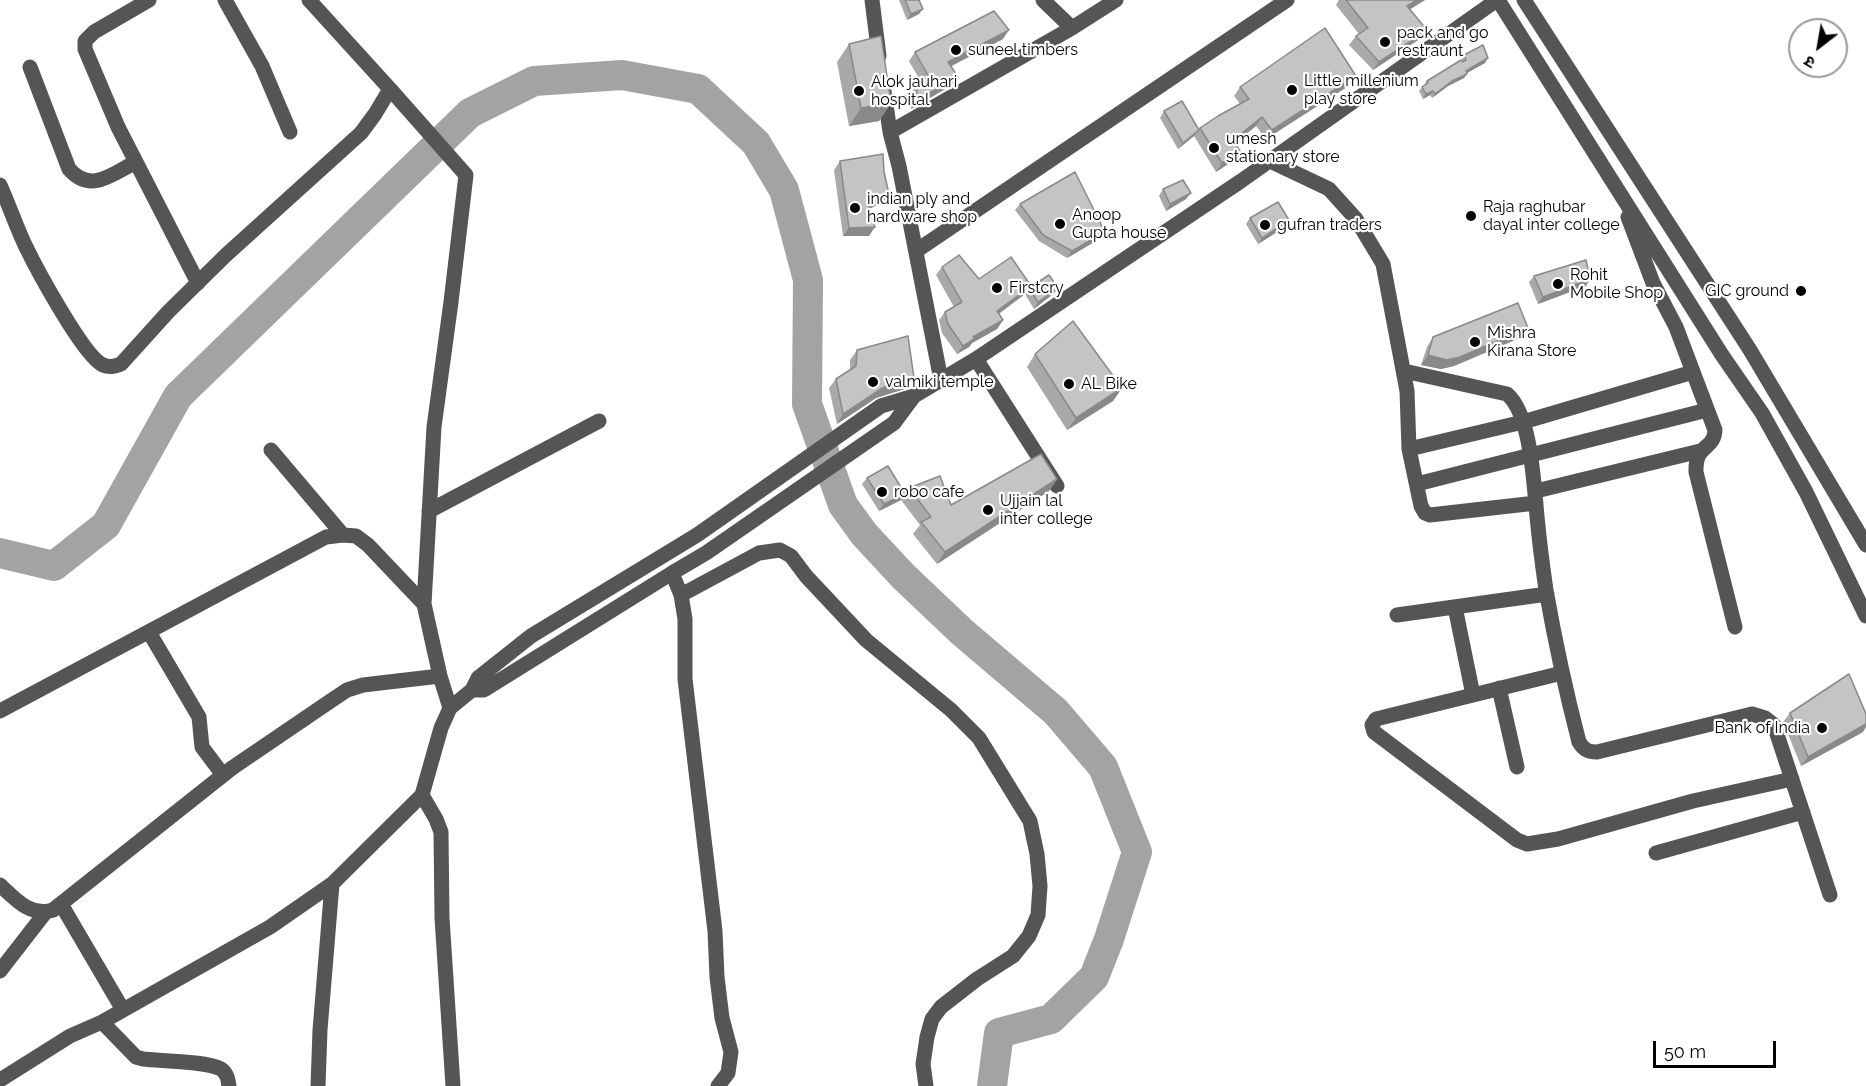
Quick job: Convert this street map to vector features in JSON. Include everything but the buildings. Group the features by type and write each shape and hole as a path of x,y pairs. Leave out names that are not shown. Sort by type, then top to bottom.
{"street":[{"path":"149,0 94,32 85,41 85,49 118,127 198,283"},
{"path":"225,0 262,66 290,132"},
{"path":"309,0 466,174 434,427 424,604 440,676 450,708"},
{"path":"872,0 890,132 899,166 941,380"},
{"path":"1043,0 1072,28"},
{"path":"890,132 1072,28 1116,0"},
{"path":"916,251 1287,0"},
{"path":"0,1080 70,1036 102,1022 270,927 332,884 422,795 441,728 450,708 472,690 478,678 531,636 697,535 881,406 914,396 976,359 1269,161 1498,0 1762,414 1806,492 1866,616"},
{"path":"1524,0 1750,350 1866,545"},
{"path":"30,67 69,169 77,178 85,182 99,180 136,162"},
{"path":"0,185 25,245 79,340 94,359 105,366 112,367 121,364 198,283 361,133 390,88"},
{"path":"1269,161 1329,189 1356,219 1383,264 1407,391 1409,449 1423,510 1430,515 1536,496 1700,451 1714,437 1714,430 1676,327 1649,274 1617,189"},
{"path":"976,359 1057,486"},
{"path":"1404,371 1507,394 1517,407 1523,422 1530,456 1547,594 1562,673 1579,742 1583,749 1597,752 1752,714 1765,718 1774,725 1830,896"},
{"path":"1409,449 1523,422 1693,372"},
{"path":"472,690 484,690 706,553 894,423 914,396"},
{"path":"1417,484 1707,410"},
{"path":"429,511 599,421"},
{"path":"271,450 343,535"},
{"path":"1700,451 1696,460 1696,472 1735,627"},
{"path":"0,711 326,537 356,536 368,545 424,604"},
{"path":"681,595 759,553 780,550 791,556 806,576 866,640 951,710 979,738 1030,820 1037,854 1040,886 1038,915 1029,936 1013,956 977,979 941,1007 932,1019 923,1064 926,1086"},
{"path":"672,573 681,595 685,619 685,679 716,931 717,977 722,1018 731,1052 729,1073 718,1086"},
{"path":"1397,615 1547,594"},
{"path":"1455,607 1473,695"},
{"path":"149,632 200,717 202,747 224,775"},
{"path":"1562,673 1376,719 1372,725 1374,732 1522,843 1531,844 1558,839 1693,801 1792,779"},
{"path":"0,971 45,913 62,904 224,775 347,690 363,685 440,676"},
{"path":"1499,688 1516,767"},
{"path":"422,795 441,832 442,918 453,1086"},
{"path":"1656,853 1803,812"},
{"path":"318,1086 320,1029 332,884"},
{"path":"0,885 24,907 45,913"},
{"path":"62,904 123,1010"},
{"path":"102,1022 136,1057 212,1066 223,1070 229,1086"}],"waterway":[{"path":"0,553 54,566 106,525 178,396 470,113 534,81 622,75 698,89 756,143 784,190 808,280 807,404 843,505 864,534 903,576 962,632 1056,712 1103,767 1137,852 1109,939 1094,977 1051,1019 999,1033 992,1086"}],"place":[{"name":"pack and go restraunt","path":"1385,42"},
{"name":"suneel timbers","path":"956,50"},
{"name":"Little millenium play store","path":"1292,90"},
{"name":"Alok jauhari hospital","path":"859,91"},
{"name":"umesh stationary store","path":"1214,148"},
{"name":"indian ply and hardware shop","path":"855,208"},
{"name":"Raja raghubar dayal inter college","path":"1471,216"},
{"name":"Anoop Gupta house","path":"1060,224"},
{"name":"gufran traders","path":"1265,225"},
{"name":"Rohit Mobile Shop","path":"1558,284"},
{"name":"Firstcry","path":"997,288"},
{"name":"GIC ground","path":"1801,291"},
{"name":"Mishra Kirana Store","path":"1475,342"},
{"name":"valmiki temple","path":"873,382"},
{"name":"AL Bike","path":"1069,384"},
{"name":"robo cafe","path":"882,492"},
{"name":"Ujjain lal inter college","path":"988,510"},
{"name":"Bank of India","path":"1822,728"}]}
